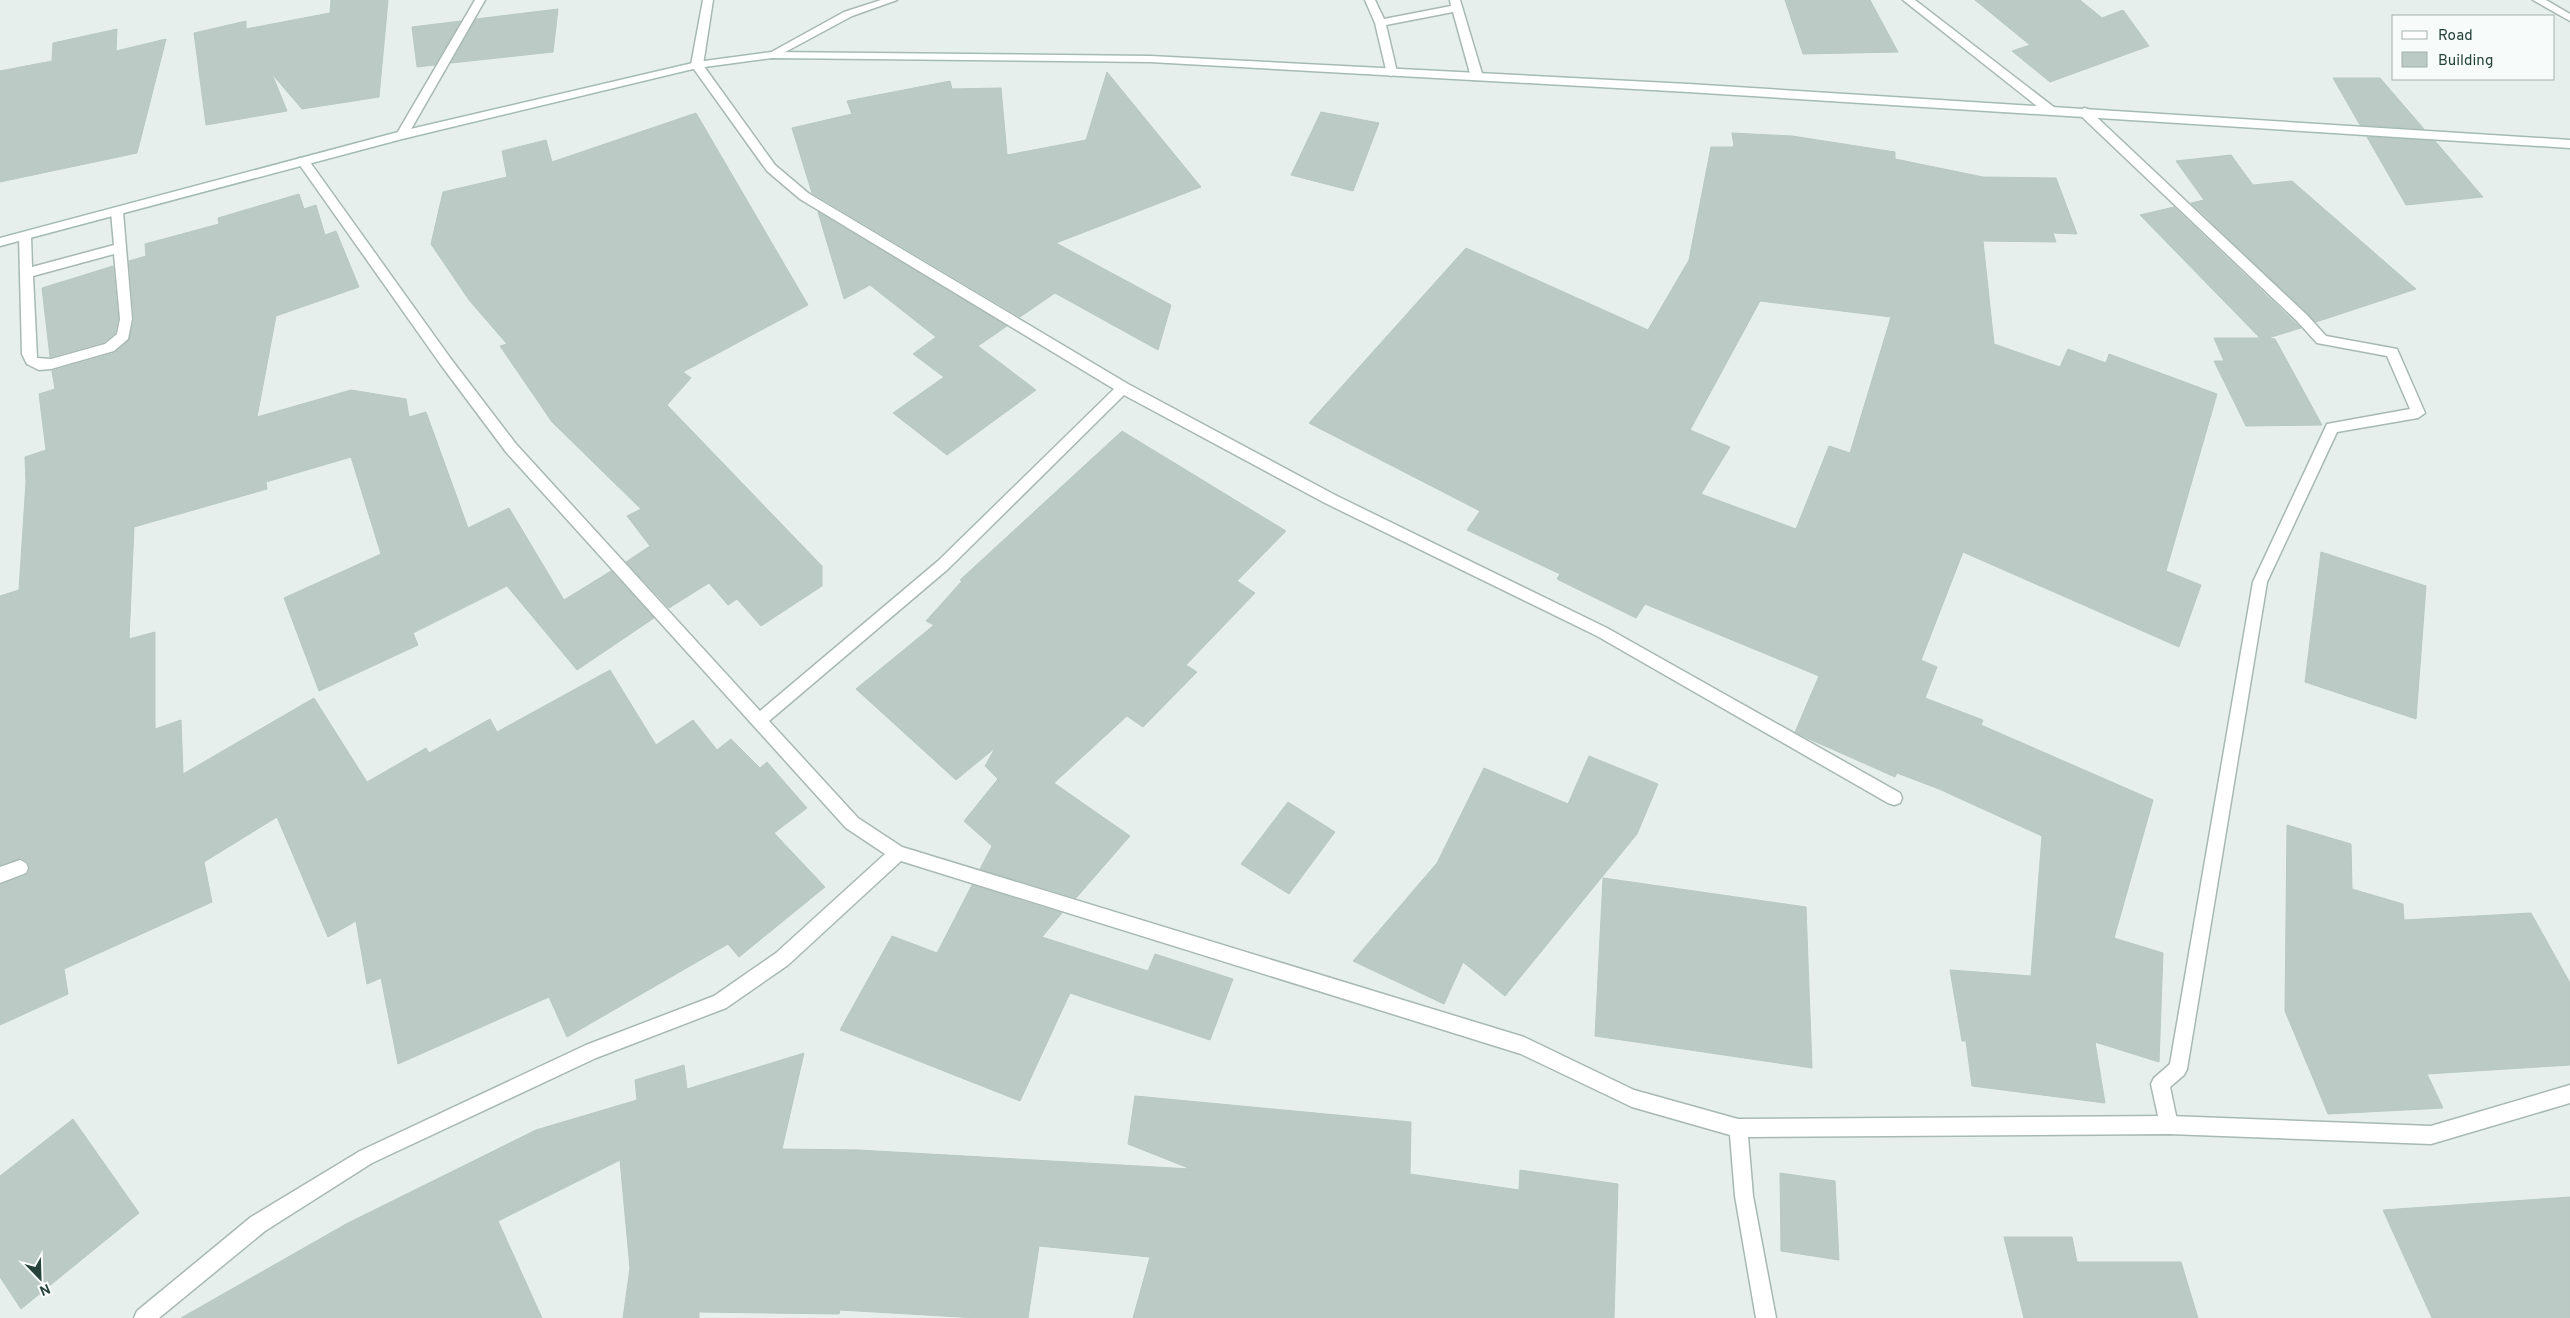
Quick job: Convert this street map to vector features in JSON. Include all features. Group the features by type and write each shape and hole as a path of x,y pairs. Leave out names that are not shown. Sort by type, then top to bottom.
{"street":[{"path":"402,135 480,0"},
{"path":"708,0 697,65 771,168 804,196 1123,388 1330,500 1602,632 1894,798"},
{"path":"772,55 848,14 892,0"},
{"path":"1370,0 1380,23 1391,72"},
{"path":"1908,0 2051,111"},
{"path":"2538,0 2570,18"},
{"path":"1380,23 1456,4 1477,77"},
{"path":"0,242 402,135 697,65 772,55 1150,59 2084,112 2570,144"},
{"path":"2084,112 2226,244 2322,340 2392,352 2418,413 2332,428 2260,582 2178,1069 2160,1084 2169,1125"},
{"path":"304,161 446,362 511,448 852,823 898,853 1524,1046 1632,1098 1738,1128 2169,1125 2431,1135 2570,1094"},
{"path":"25,236 29,354 32,361 39,365 51,364 109,348 123,336 126,319 117,212"},
{"path":"26,273 120,248"},
{"path":"759,721 943,565 1123,388"},
{"path":"144,1318 258,1224 366,1158 592,1051 720,1002 782,959 898,853"},
{"path":"0,875 20,868"},
{"path":"1738,1128 1744,1196 1766,1318"}],"building":[{"path":"331,0 388,0 379,97 302,109 272,74 287,111 206,125 194,33 246,21 246,29 330,13"},
{"path":"1785,0 1870,0 1898,52 1803,54"},
{"path":"1975,0 2080,0 2102,18 2123,10 2149,46 2050,82 2012,51 2030,45"},
{"path":"558,9 553,52 451,63 476,19"},
{"path":"461,21 435,65 417,67 412,27"},
{"path":"117,29 116,51 166,39 137,153 0,182 0,71 52,61 53,43"},
{"path":"1107,72 1201,187 1056,243 1171,305 1158,350 1055,293 1020,317 812,193 792,128 852,114 847,101 950,81 952,89 1001,88 1007,155 1086,140"},
{"path":"2333,78 2380,78 2424,129 2360,125"},
{"path":"1321,112 1379,123 1353,191 1291,175"},
{"path":"696,113 808,305 683,372 691,378 667,405 822,566 822,586 761,626 737,599 728,605 709,583 669,608 626,562 650,546 627,516 641,509 552,422 500,346 507,344 469,300 431,244 443,192 507,177 502,151 546,140 552,162"},
{"path":"1732,133 1792,136 1895,152 1895,159 1983,177 2056,178 2077,234 2053,233 2056,242 1983,241 1994,344 2060,367 2068,349 2106,363 2109,354 2217,394 2166,571 2201,585 2179,647 1963,552 1921,660 1937,667 1925,698 1983,720 1981,725 2153,800 2114,938 2163,953 2159,1062 2095,1042 2105,1103 1972,1086 1966,1041 1962,1041 1950,970 2031,976 2042,836 1939,789 1897,773 1895,777 1795,732 1819,676 1645,604 1636,618 1557,579 1560,574 1467,530 1480,511 1309,423 1466,248 1648,330 1689,260 1711,147 1734,147","holes":["1760,301 1891,317 1850,453 1829,446 1796,529 1701,494 1730,447 1690,430"]},
{"path":"2367,137 2435,141 2483,197 2406,205"},
{"path":"2231,155 2253,185 2292,181 2416,289 2316,322 2191,203 2204,200 2176,161"},
{"path":"299,194 304,209 316,205 325,235 336,231 359,287 276,316 257,417 351,390 406,399 409,417 426,412 468,528 509,508 564,600 611,571 654,618 577,670 507,586 413,633 418,645 319,691 284,598 381,554 351,457 266,482 267,489 134,527 129,639 155,632 155,729 181,720 183,774 314,698 367,782 426,748 429,753 490,719 497,732 610,670 656,745 693,720 717,750 731,739 760,768 767,762 807,808 774,833 825,887 739,957 728,944 567,1037 549,997 398,1064 381,978 367,984 356,921 328,937 277,817 204,862 212,902 64,969 68,994 0,1025 0,885 27,875 30,869 28,862 21,858 0,865 0,596 19,590 26,482 25,457 46,450 39,394 55,389 52,371 115,353 129,340 134,319 129,261 146,256 145,244 219,224 218,218"},
{"path":"2174,207 2301,328 2268,338 2275,339 2322,425 2246,426 2214,361 2224,361 2214,338 2260,338 2140,215"},
{"path":"818,212 1007,326 978,346 1036,390 947,455 893,413 944,377 913,354 936,337 870,285 844,299"},
{"path":"113,266 118,319 115,333 104,342 50,357 42,288"},
{"path":"1122,431 1286,531 1237,581 1255,593 1186,665 1197,672 1143,727 1127,716 1054,783 1130,836 1076,898 980,869 992,846 964,821 998,779 985,766 995,748 956,780 856,689 934,625 926,621 962,581 960,580"},
{"path":"2321,552 2426,586 2416,719 2305,682"},
{"path":"1589,756 1658,784 1637,834 1505,996 1463,962 1444,1004 1353,961 1437,863 1484,768 1568,804"},
{"path":"1288,802 1335,832 1289,894 1241,864"},
{"path":"2287,825 2351,844 2352,889 2403,904 2404,920 2531,913 2570,983 2570,1065 2427,1074 2443,1108 2328,1114 2285,1011"},
{"path":"1603,878 1806,907 1812,1068 1595,1036"},
{"path":"972,885 1062,913 1042,937 1148,971 1155,954 1233,979 1210,1040 1070,993 1020,1101 840,1030 892,936 937,953"},
{"path":"804,1053 782,1149 859,1150 1191,1169 1128,1144 1135,1096 1411,1122 1410,1174 1519,1190 1520,1170 1618,1184 1614,1318 1133,1318 1150,1257 1039,1246 1028,1318 977,1318 840,1310 839,1314 699,1312 699,1318 623,1318 630,1268 620,1160 498,1221 542,1318 181,1318 346,1224 536,1130 637,1100 635,1080 684,1065 687,1089"},
{"path":"73,1119 139,1213 21,1309 0,1277 0,1176"},
{"path":"1780,1173 1835,1181 1839,1260 1781,1251"},
{"path":"2570,1197 2570,1318 2432,1318 2383,1210"},
{"path":"2004,1237 2072,1237 2077,1262 2181,1262 2198,1318 2024,1318"}]}
